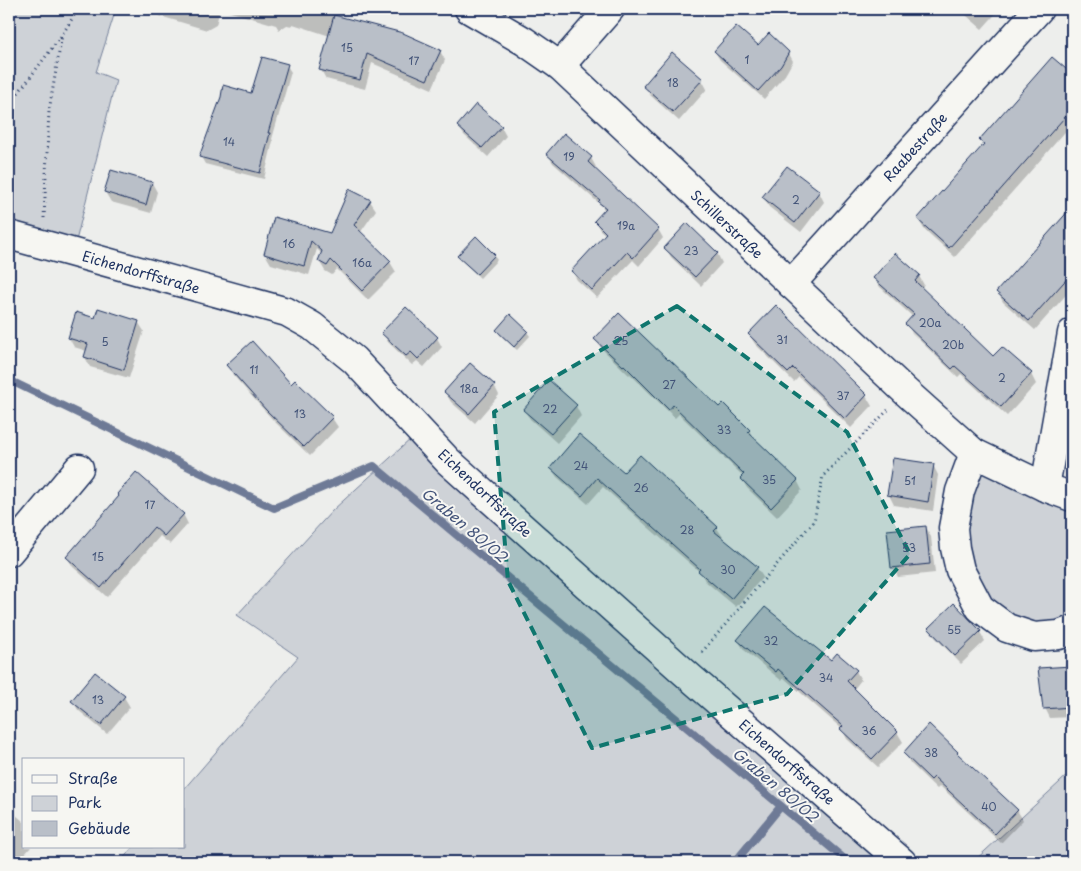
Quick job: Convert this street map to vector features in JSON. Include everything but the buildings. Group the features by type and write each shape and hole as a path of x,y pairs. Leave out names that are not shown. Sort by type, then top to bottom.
{"street":[{"name":"Schillerstraße","path":"469,9 524,41 560,66 906,392 974,453 1045,487 1072,496"},
{"path":"560,66 610,9"},
{"name":"Raabestraße","path":"791,284 1039,9"},
{"name":"Eichendorffstraße","path":"9,235 286,312 312,326 354,360 448,461 684,672 902,862"},
{"path":"1045,487 1072,333"},
{"path":"974,453 960,491 954,528 955,548 960,570 980,608 1007,628 1034,637 1059,635 1072,630"},
{"path":"9,552 79,468"}],"path":[{"path":"9,105 62,35 78,9"},
{"path":"42,244 49,111 62,35"},
{"path":"684,672 814,521 823,476 906,392"},
{"path":"1052,862 1072,857"}],"highlighted area":[{"path":"677,306 847,432 910,554 787,694 592,748 508,581 494,412"}],"green space":[{"path":"9,9 116,9 96,72 116,80 73,253 9,235"},
{"path":"412,438 890,862 120,862 132,848 185,848 185,788 298,657 237,615 333,510"},
{"path":"975,458 1072,499 1072,628 1009,626 957,549"},
{"path":"1072,771 1072,862 973,862"}],"waterway":[{"name":"Graben 80/02","path":"9,380 274,508 374,466 848,862"},
{"path":"735,862 781,806"}]}
